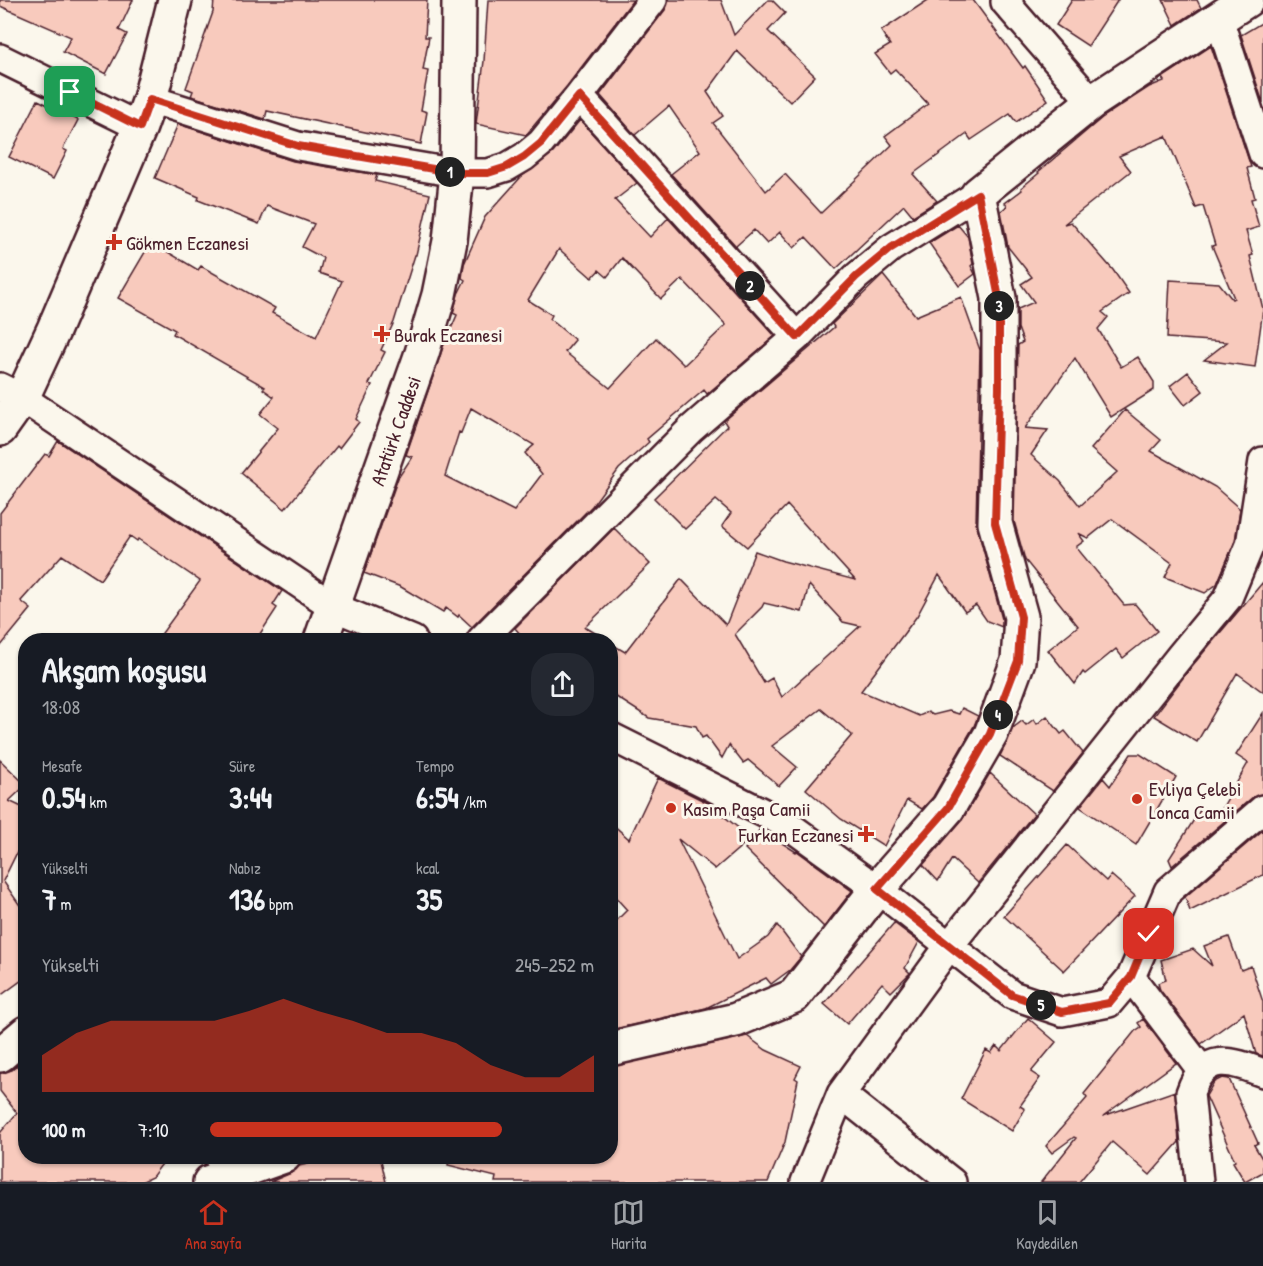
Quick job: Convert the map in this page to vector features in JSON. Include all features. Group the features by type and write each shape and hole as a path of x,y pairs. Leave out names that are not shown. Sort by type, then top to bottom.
{"street":[{"path":"0,429 11,393 54,329 145,113 176,0"},
{"name":"Atatürk Caddesi","path":"324,633 422,353 439,296 450,241 457,173 459,0"},
{"path":"0,58 145,113 298,146 457,173 488,173 507,167 541,143 652,0"},
{"path":"1009,0 1005,2 1092,102"},
{"path":"488,633 691,429 797,337 856,277 891,248 978,194 1092,102 1246,0"},
{"path":"1220,19 1263,154"},
{"path":"579,96 797,337"},
{"path":"618,1047 736,1020 794,996 877,889 948,808 990,734 1018,661 1021,617 995,523 999,298 978,194"},
{"path":"11,393 334,607 396,633"},
{"path":"805,1182 841,1094 949,946 1228,598 1250,545 1263,461"},
{"path":"618,740 788,825 877,889 1012,995 1062,1012 1109,1003 1131,977 1168,891 1263,809"},
{"path":"1131,977 1202,1071"},
{"path":"0,1055 18,1040"},
{"path":"1199,1182 1190,1093 1194,1081 1202,1071 1213,1064 1225,1061 1237,1062 1263,1073"},
{"path":"841,1094 952,1182"},
{"path":"221,1174 256,1164"}],"building":[{"path":"0,0 133,0 119,30 127,34 106,74 63,52 71,37 0,6"},
{"path":"214,0 427,0 425,37 429,37 423,70 428,71 421,110 427,112 421,144 267,111 265,119 191,96 193,91 186,88 213,12"},
{"path":"488,0 633,0 526,135 476,124 484,61"},
{"path":"668,0 721,0 734,35 768,0 772,0 785,13 768,31 815,76 790,102 737,51 707,92 723,116 713,123 766,191 785,174 821,213 892,145 885,136 928,104 895,69 890,73 875,54 890,45 881,31 928,0 973,0 1023,68 1025,66 1048,100 1016,122 1010,114 971,140 967,134 913,174 937,201 913,216 904,205 836,269 806,237 794,248 780,232 767,244 754,230 736,246 671,174 700,151 669,106 635,135 600,95 665,10"},
{"path":"1072,0 1118,0 1088,46 1056,25"},
{"path":"1163,0 1197,0 1201,8 1175,25"},
{"path":"1263,22 1263,103 1241,35"},
{"path":"1211,46 1251,167 1247,168 1255,198 1251,199 1259,227 1246,231 1263,309 1255,367 1204,360 1227,342 1167,338 1170,280 1219,283 1232,299 1234,298 1212,246 1215,245 1203,206 1196,208 1166,136 1119,156 1131,171 1064,224 1071,222 1113,270 1129,293 1102,312 1108,317 1098,329 1121,367 1138,357 1154,382 1154,390 1111,417 1075,358 1025,428 1048,430 1031,455 1060,481 1080,506 1117,472 1091,449 1125,410 1161,440 1151,451 1215,487 1240,509 1235,541 1217,584 1205,593 1165,577 1172,563 1112,519 1088,538 1078,533 1084,541 1076,547 1124,605 1135,604 1157,631 1123,658 1116,649 1085,674 1083,672 1075,684 1048,650 1078,626 1025,560 1014,521 1018,345 1023,342 1018,328 1018,309 1034,302 1021,284 1032,277 1008,247 1001,211 1007,206 1005,203 1022,190 1021,188 1038,172 1103,117 1149,87 1164,81 1162,78"},
{"path":"38,100 78,120 63,149 67,151 53,179 9,157"},
{"path":"580,120 637,183 615,200 650,237 668,218 775,336 707,394 704,390 647,439 649,442 619,469 592,506 472,627 459,615 458,617 446,608 443,612 401,587 364,573 398,478 412,457 406,455 443,347 457,315 453,313 465,280 462,278 464,264 485,217 521,177 553,153","holes":["559,249 592,278 599,270 607,277 622,258 661,299 682,279 726,325 684,365 656,338 610,388 565,352 575,340 550,319 552,315 528,300","471,408 534,445 525,453 542,474 514,511 445,476 459,432 461,433"]},
{"path":"178,124 293,161 377,175 375,181 430,194 416,255 394,322 381,350 385,352 369,384 372,385 356,419 359,422 285,509 241,473 278,428 260,414 274,397 263,389 265,387 173,334 175,330 118,298 151,242 198,270 201,266 275,308 272,313 316,337 342,281 319,273 323,258 302,247 314,224 267,206 259,224 198,200 199,197 155,178"},
{"path":"958,225 968,237 973,264 971,266 975,274 959,286 929,243"},
{"path":"883,275 916,316 961,297 980,350 976,523 1002,619 1002,627 987,621 976,605 965,612 939,575 917,616 861,691 919,716 928,712 933,715 949,711 959,714 962,708 978,716 933,797 922,809 907,800 884,846 841,819 806,789 852,735 821,709 772,746 797,767 779,786 748,760 743,763 729,745 722,758 706,736 702,738 696,726 649,718 618,698 618,648 625,652 681,579 726,625 755,551 783,561 855,580 787,505 747,547 722,526 731,513 716,500 685,529 654,498 727,426 724,421 834,327 832,324","holes":["809,585 843,622 860,626 782,697 772,678 764,683 735,634 764,603 802,612"]},
{"path":"1188,372 1203,391 1185,405 1170,386"},
{"path":"58,441 282,591 273,605 277,608 261,633 162,633 200,581 138,539 137,541 130,536 100,580 62,555 21,601 31,609 0,647 0,513 45,454 49,456"},
{"path":"614,528 650,564 585,627 595,633 519,633 515,628"},
{"path":"1263,582 1263,692 1237,673 1197,742 1154,716 1192,666"},
{"path":"1263,713 1263,794 1253,797 1172,866 1169,859 1202,807 1217,817 1248,763 1236,755"},
{"path":"1047,716 1061,734 1065,731 1083,753 1053,791 1000,756 1013,728 1022,721 1026,725 1034,719 1037,724"},
{"name":"Evliya Çelebi Lonca Camii","path":"1131,754 1140,754 1176,777 1136,845 1080,807 1103,778 1110,786"},
{"path":"0,760 18,777 18,793 9,801 18,805 18,850 3,881 18,903 18,983 0,996"},
{"path":"990,773 1034,814 978,883 952,859 938,881 923,865 962,820"},
{"path":"658,778 706,802 751,838 715,869 678,839 737,959 768,937 777,925 801,957 790,970 771,984 766,978 706,1008 618,1028 618,919 627,910 618,900 618,829 629,839"},
{"path":"760,829 797,851 852,891 824,927 745,849"},
{"path":"1263,830 1263,875 1190,911 1185,897"},
{"path":"1067,845 1106,881 1111,875 1135,896 1064,971 1004,916"},
{"path":"894,923 919,942 905,968 910,973 891,992 882,983 847,1024 824,1004"},
{"path":"1229,937 1241,970 1251,966 1263,1002 1263,1056 1256,1054 1244,1013 1201,1044 1160,990 1158,983 1166,980 1161,960 1193,949 1212,966 1204,946"},
{"path":"1028,1018 1056,1042 1031,1072 1040,1078 1020,1106 1025,1109 1012,1131 961,1099 986,1050 991,1053 996,1046 1001,1051"},
{"path":"1143,1019 1176,1063 1103,1116 1175,1091 1179,1142 1150,1175 1112,1142 1079,1182 1041,1182 1076,1138 1074,1137 1052,1153 1046,1146 1087,1098 1084,1094 1135,1031 1141,1027 1138,1023"},
{"path":"747,1036 766,1050 801,1066 795,1078 798,1080 785,1142 768,1182 495,1182 496,1177 448,1165 618,1164 618,1065"},
{"path":"18,1065 18,1164 162,1164 152,1177 141,1182 0,1182 0,1133 17,1113 0,1091 0,1073 12,1070"},
{"path":"1222,1078 1229,1079 1258,1143 1254,1145 1263,1160 1263,1172 1245,1182 1233,1162 1235,1161 1206,1096 1214,1082"},
{"path":"307,1164 382,1164 386,1182 270,1182 291,1173 299,1166"}],"place":[{"name":"Gökmen Eczanesi","path":"114,242"},
{"name":"Burak Eczanesi","path":"382,334"},
{"name":"Evliya Çelebi Lonca Camii","path":"1137,799"},
{"name":"Kasım Paşa Camii","path":"671,808"},
{"name":"Furkan Eczanesi","path":"866,834"}],"route":[{"path":"70,92 140,127 150,99 298,146 457,173 488,173 507,167 524,157 541,143 579,96 797,337 856,277 891,248 978,194 999,298 995,523 1021,617 1018,661 990,734 948,808 877,889 1012,995 1062,1012 1109,1003 1131,977 1149,934"}]}
